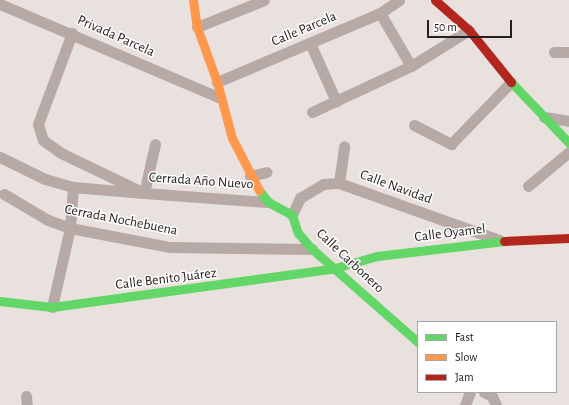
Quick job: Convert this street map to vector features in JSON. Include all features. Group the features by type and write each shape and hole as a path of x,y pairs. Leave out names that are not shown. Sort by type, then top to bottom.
{"street":[{"path":"193,0 197,27 217,82 220,98 232,138 250,176 268,202 292,215"},
{"path":"197,27 264,0"},
{"name":"Calle Parcela","path":"217,82 380,13 399,0"},
{"path":"435,0 469,30 511,82 569,143"},
{"name":"Privada Parcela","path":"0,4 72,33 220,98"},
{"path":"380,13 411,66"},
{"path":"312,112 411,66 469,30"},
{"name":"Cerrada Año Nuevo","path":"72,33 38,124 43,140 60,153 144,193 268,202"},
{"path":"310,43 336,101"},
{"path":"554,52 569,52"},
{"path":"414,125 451,144 511,82"},
{"path":"544,116 569,121"},
{"path":"0,156 45,179 73,186 144,193 155,144"},
{"path":"339,182 344,146"},
{"path":"528,186 569,152"},
{"path":"250,176 267,172"},
{"name":"Calle Navidad","path":"292,215 300,198 323,184 339,182 501,241"},
{"path":"52,307 70,228 73,186"},
{"name":"Cerrada Nochebuena","path":"4,194 48,220 70,228 170,247 312,249"},
{"name":"Calle Carbonero","path":"292,215 298,233 312,249 336,268 417,341"},
{"name":"Calle Oyamel","path":"336,268 377,256 501,241 569,238"},
{"name":"Calle Benito Juárez","path":"0,301 52,307 336,268"},
{"path":"465,405 470,393"},
{"path":"486,393 492,396 496,405"}],"traffic: fast":[{"path":"511,82 569,143"},
{"path":"259,190 268,202 292,215 298,233 312,249 417,341"},
{"path":"0,301 52,307 335,268 377,256 504,241"}],"traffic: slow":[{"path":"193,0 197,27 217,82 232,138 259,190"}],"traffic: jam":[{"path":"435,0 469,30 511,82"},
{"path":"504,241 569,238"}]}
